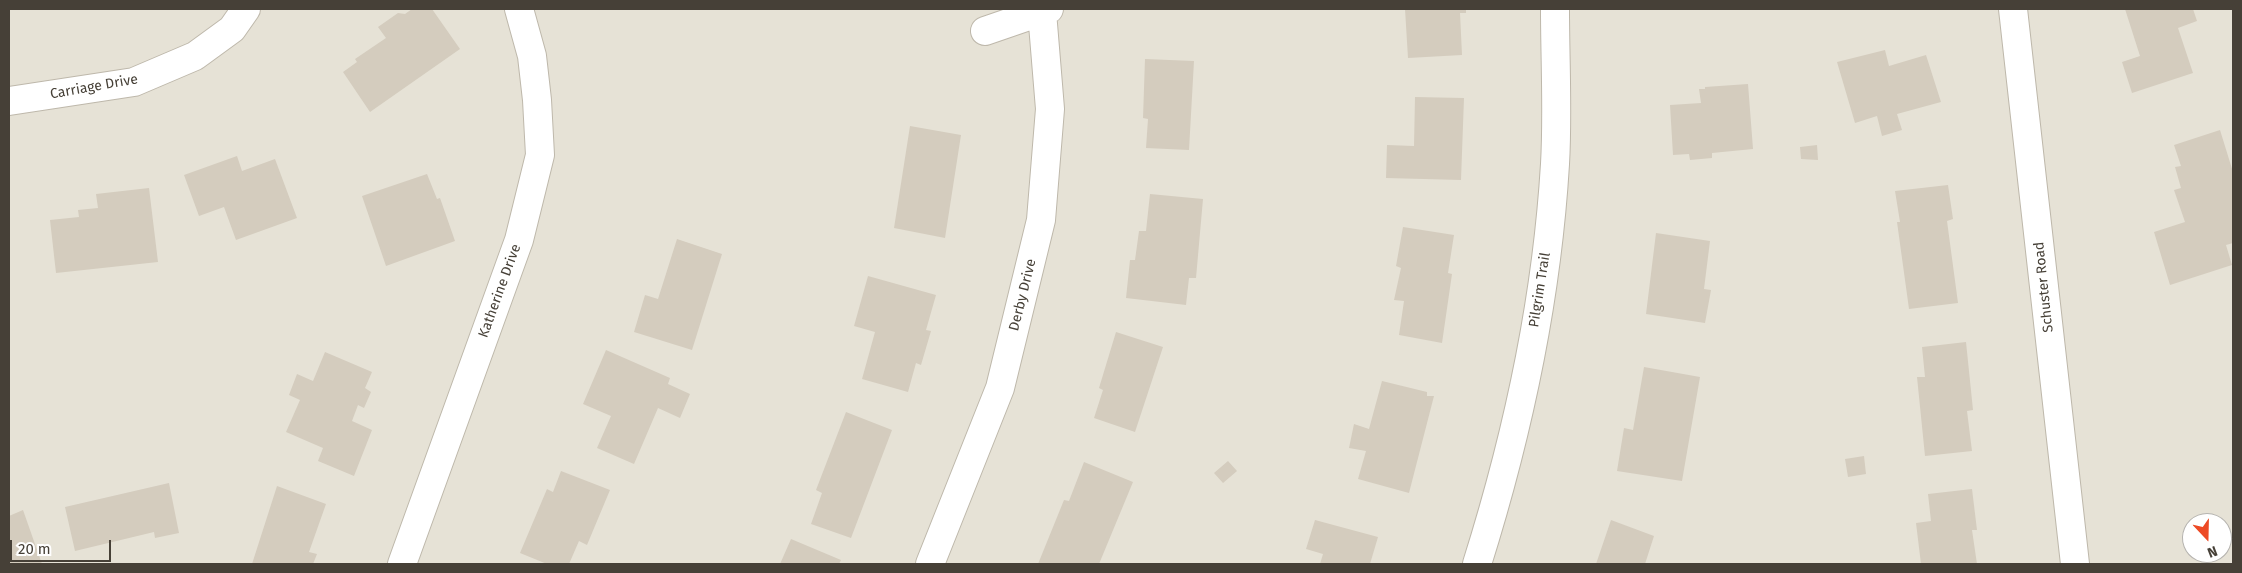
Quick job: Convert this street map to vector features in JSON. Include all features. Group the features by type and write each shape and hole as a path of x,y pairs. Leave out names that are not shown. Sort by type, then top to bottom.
{"street":[{"name":"Carriage Drive","path":"9,100 134,82 196,56 232,28 246,9"},
{"name":"Katherine Drive","path":"402,564 519,240 540,154 538,100 532,56 519,9"},
{"name":"Pilgrim Trail","path":"1477,564 1515,432 1545,265 1555,163 1555,9"},
{"name":"Schuster Road","path":"2013,9 2075,564"},
{"name":"Derby Drive","path":"930,564 1000,388 1041,220 1050,108 1046,11 984,31"}],"shaded area":[{"path":"9,9 2233,9 2233,564 9,564"}],"building":[{"path":"412,9 432,9 460,49 370,112 343,72 357,62 355,59 386,38 378,27 398,13 405,14"},
{"path":"1405,9 1466,9 1466,13 1460,13 1462,55 1408,58"},
{"path":"2125,9 2193,9 2197,21 2178,28 2193,73 2132,93 2122,62 2140,56"},
{"path":"1885,50 1889,66 1926,55 1941,102 1897,114 1902,130 1882,136 1877,116 1855,123 1837,62"},
{"path":"1145,59 1194,61 1189,150 1146,148 1148,119 1143,118"},
{"path":"1748,84 1753,149 1712,153 1712,158 1690,160 1689,154 1673,155 1670,105 1701,103 1699,89 1705,89 1705,87"},
{"path":"1415,97 1464,98 1461,180 1386,178 1387,145 1414,146"},
{"path":"910,126 961,135 945,238 894,228"},
{"path":"2220,130 2233,172 2233,243 2226,245 2232,265 2170,285 2154,232 2185,222 2174,190 2181,188 2175,167 2181,166 2174,145"},
{"path":"1817,145 1818,160 1801,159 1800,147"},
{"path":"237,156 242,171 275,159 297,218 236,240 224,207 199,216 184,175"},
{"path":"427,174 437,199 440,198 455,241 386,266 362,196"},
{"path":"1948,185 1953,219 1947,221 1958,303 1909,309 1897,222 1900,222 1895,191"},
{"path":"149,188 158,262 56,273 50,220 79,217 78,210 98,208 96,194"},
{"path":"1150,194 1203,199 1196,278 1189,278 1186,305 1126,298 1130,260 1135,260 1139,231 1146,231"},
{"path":"1403,227 1454,235 1448,273 1452,274 1442,343 1399,335 1404,301 1394,300 1401,268 1396,266"},
{"path":"1656,233 1710,241 1704,289 1711,290 1705,323 1646,314"},
{"path":"677,239 722,254 692,350 634,332 645,295 658,299"},
{"path":"868,276 936,295 926,330 931,331 921,365 916,363 908,392 862,379 875,332 854,326"},
{"path":"1116,332 1163,347 1135,432 1094,418 1103,390 1099,388"},
{"path":"1966,342 1973,410 1967,411 1972,451 1925,456 1917,377 1925,377 1922,347"},
{"path":"606,350 670,378 668,384 690,394 680,418 658,408 634,464 597,448 611,416 583,404"},
{"path":"325,352 372,372 365,388 371,392 364,408 358,405 352,421 372,430 354,476 318,461 323,448 286,432 300,400 289,395 297,374 313,381"},
{"path":"1644,367 1700,377 1682,481 1617,471 1624,428 1633,430"},
{"path":"1382,381 1427,392 1427,396 1434,396 1409,493 1358,479 1366,451 1349,448 1354,424 1369,429"},
{"path":"846,412 892,430 851,538 811,524 822,493 816,490"},
{"path":"1864,456 1866,474 1848,477 1845,459"},
{"path":"1228,461 1237,471 1223,483 1214,473"},
{"path":"1084,462 1133,482 1099,564 1038,564 1064,500 1069,501"},
{"path":"561,471 610,490 587,545 579,541 569,564 547,564 520,553 547,489 553,492"},
{"path":"169,483 179,533 155,538 154,532 75,551 65,507"},
{"path":"277,486 326,504 309,552 317,554 313,564 252,564"},
{"path":"1972,489 1977,530 1972,530 1977,564 1921,564 1916,523 1931,521 1928,494"},
{"path":"23,510 42,564 9,564 9,516"},
{"path":"1315,520 1378,537 1370,564 1320,564 1323,554 1306,549"},
{"path":"1611,520 1654,536 1645,564 1596,564"},
{"path":"791,539 841,560 839,564 780,564"}]}
